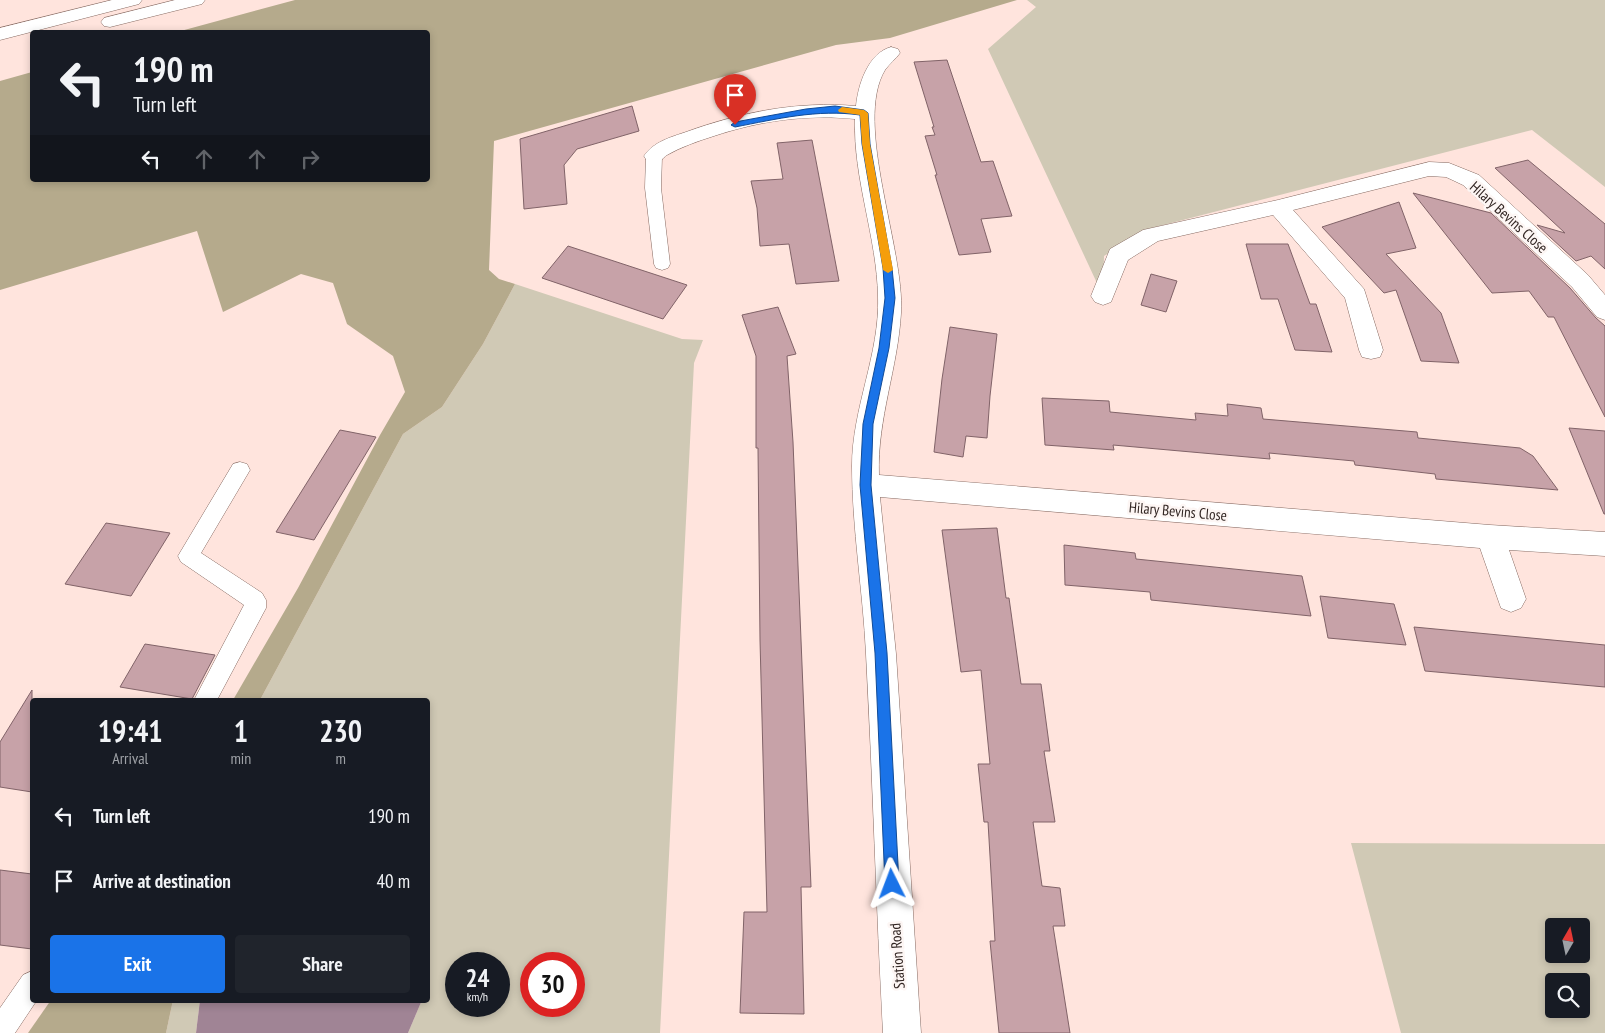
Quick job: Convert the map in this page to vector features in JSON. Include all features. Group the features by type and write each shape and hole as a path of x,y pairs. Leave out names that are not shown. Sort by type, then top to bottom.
{"street":[{"path":"0,34 132,0"},
{"path":"79,30 196,0"},
{"path":"0,51 30,43"},
{"name":"Station Road","path":"891,53 881,62 874,73 868,90 864,113 866,144 888,268 890,298 884,348 868,424 866,485 881,653 893,903 902,1033"},
{"path":"654,156 658,151 695,136 765,117 835,109 864,113"},
{"name":"Hilary Bevins Close","path":"1103,296 1118,255 1151,235 1278,207 1429,169 1449,170 1471,180 1580,281 1605,311"},
{"path":"1278,207 1356,295 1371,350"},
{"name":"Hilary Bevins Close","path":"866,485 1490,537 1605,544"},
{"path":"1490,537 1511,598"}],"lane":[{"path":"654,156 653,188 662,264"},
{"path":"206,698 254,608 255,600 188,556 240,470"},
{"path":"0,1032 30,987"}],"shaded area":[{"path":"295,0 1017,0 890,38 836,45 494,141 489,270 499,279 515,284 483,344 442,407 403,434 261,698 234,698 298,588 405,392 393,356 347,324 333,283 301,274 223,312 197,231 0,290 0,81 30,73 30,182 430,182 430,30 184,30"},
{"path":"1027,0 1605,0 1605,187 1532,130 1148,229 1104,256 1103,296 988,49 1036,7"},
{"path":"515,284 682,339 703,340 694,363 660,1033 408,1033 421,1003 430,1003 430,698 261,698 403,434 442,407 483,344"},
{"path":"1351,843 1605,844 1605,1033 1401,1033"},
{"path":"49,1003 172,1003 166,1033 28,1033"},
{"path":"172,1003 200,1003 196,1033 166,1033"},
{"path":"200,1003 421,1003 408,1033 196,1033"}],"building":[{"path":"947,60 981,162 993,161 1012,216 981,219 991,252 959,255 925,136 935,135 932,127 934,127 914,62"},
{"path":"632,106 639,131 577,149 564,165 567,204 524,209 520,139"},
{"path":"812,140 839,281 796,284 789,244 760,246 757,208 751,181 783,179 777,143"},
{"path":"1528,160 1605,224 1605,269 1591,256 1576,261 1537,225 1565,233 1495,168"},
{"path":"1413,193 1491,213 1570,288 1605,326 1605,417 1554,317 1548,317 1529,291 1492,293"},
{"path":"1399,202 1416,248 1386,254 1441,313 1459,363 1421,361 1396,290 1384,293 1322,227"},
{"path":"1246,244 1288,244 1310,304 1316,304 1332,352 1295,350 1278,299 1261,299"},
{"path":"568,246 687,285 663,319 542,278"},
{"path":"1151,274 1177,281 1166,312 1141,305"},
{"path":"778,307 796,354 787,356 793,442 811,887 801,887 804,1014 740,1013 744,912 767,912 760,640 758,448 756,448 756,356 742,315"},
{"path":"950,327 997,334 987,438 966,436 963,457 934,452"},
{"path":"1042,398 1109,401 1110,412 1196,420 1195,413 1228,416 1227,404 1261,408 1263,419 1417,432 1418,438 1520,448 1533,456 1558,490 1436,479 1435,474 1355,465 1354,461 1269,453 1270,459 1113,445 1114,450 1045,445"},
{"path":"1569,428 1605,431 1605,514 1604,514"},
{"path":"340,430 376,437 314,540 276,532"},
{"path":"106,523 170,533 131,596 65,584"},
{"path":"997,528 1006,598 1009,598 1021,684 1041,684 1050,751 1044,751 1055,822 1033,822 1042,886 1060,888 1065,926 1053,926 1070,1033 999,1033 990,941 995,941 988,822 984,822 978,764 990,764 981,670 961,672 942,530"},
{"path":"1064,545 1135,553 1136,559 1302,576 1311,616 1151,600 1150,592 1065,585"},
{"path":"1320,596 1394,604 1406,645 1328,638"},
{"path":"1414,627 1605,645 1605,687 1425,671"},
{"path":"145,644 215,655 193,698 120,687"},
{"path":"32,690 32,698 30,698 30,792 0,787 0,742"},
{"path":"0,870 30,874 30,949 0,945"}],"slow traffic":[{"path":"842,110 864,113 866,144 888,270"}],"route":[{"path":"735,125 765,117 806,111 835,109 864,113 866,144 888,268 890,298 889,320 868,424 866,485 881,653 892,884"}]}
